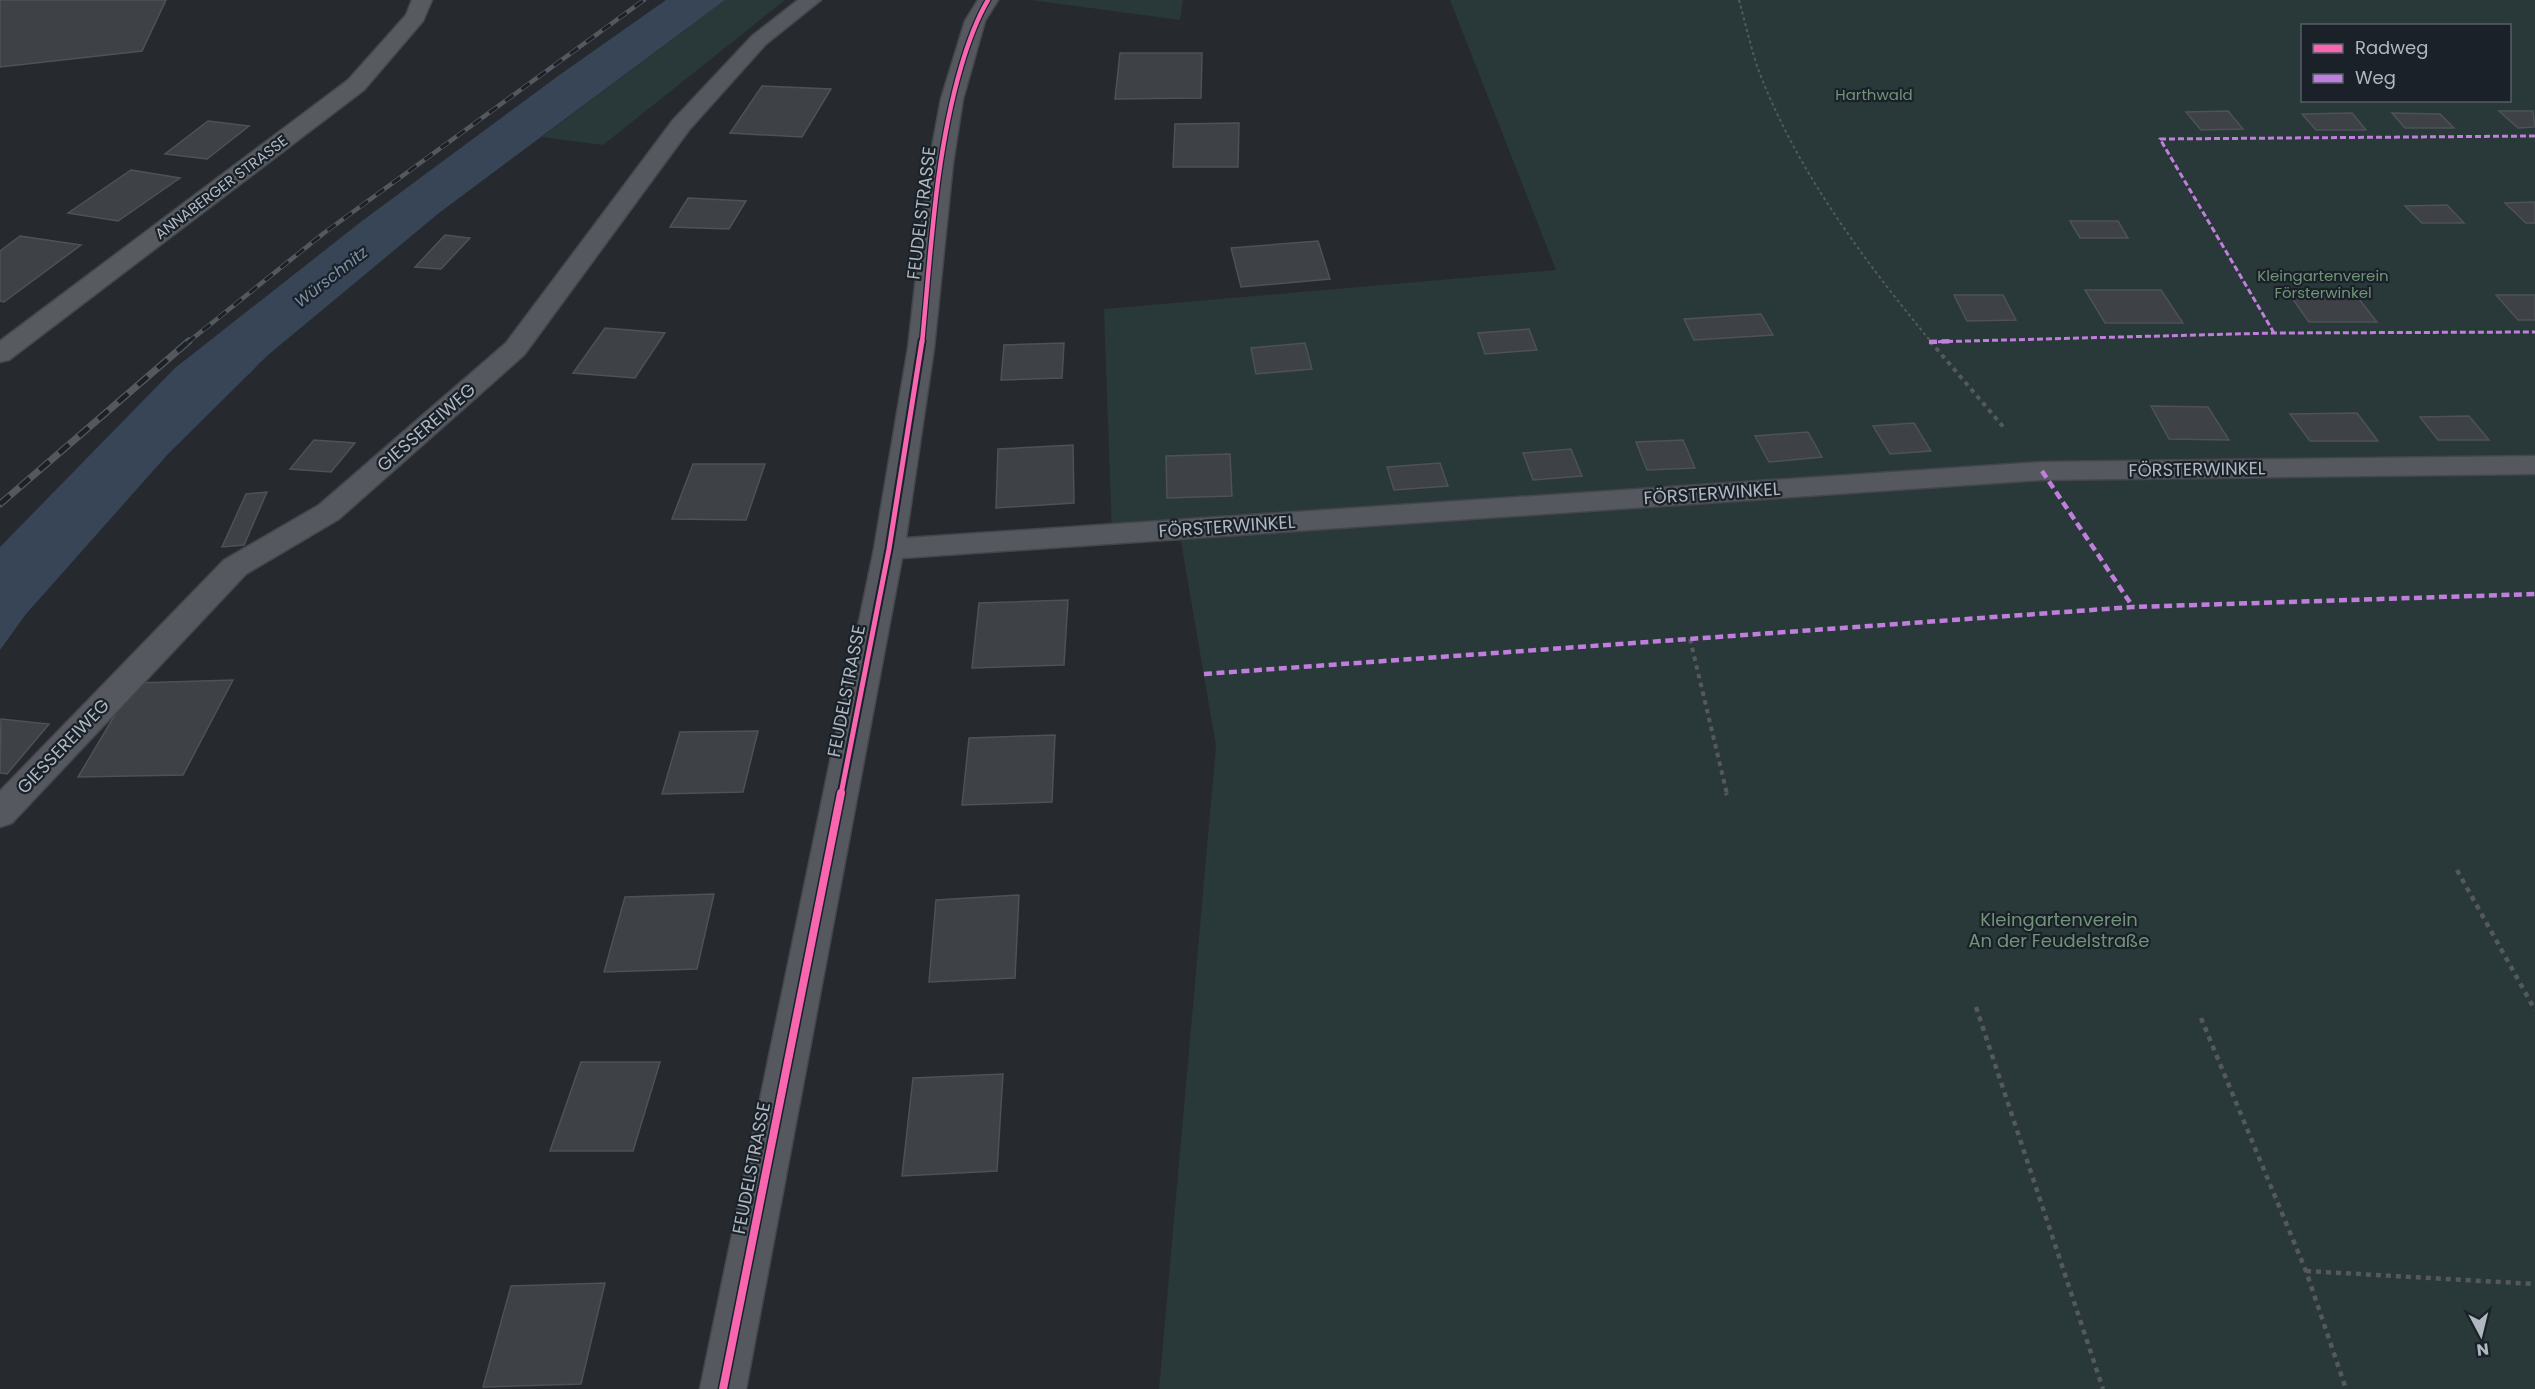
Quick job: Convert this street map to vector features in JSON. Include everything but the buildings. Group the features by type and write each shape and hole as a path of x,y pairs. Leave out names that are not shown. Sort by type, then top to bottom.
{"main road":[{"name":"ANNABERGER STRASSE","path":"0,354 356,85 416,17 422,0"}],"street":[{"name":"GIESSEREIWEG","path":"0,813 235,567 329,512 515,349 681,125 759,40 811,0"},
{"name":"FEUDELSTRASSE","path":"723,1389 890,549 921,348 941,163 952,99 975,21 988,0"},
{"name":"FÖRSTERWINKEL","path":"890,549 2042,471 2535,465"}],"path":[{"path":"1739,0 1760,73 1787,132 1854,244 1929,342 2042,471"},
{"path":"1690,639 1727,795"},
{"path":"2457,870 2535,1010"},
{"path":"1976,1006 2103,1389"},
{"path":"2200,1018 2306,1271 2346,1389"},
{"path":"2306,1271 2535,1284"}],"green space":[{"path":"725,0 785,0 603,145 542,137"},
{"path":"1031,0 1183,0 1180,20"},
{"name":"Kleingartenverein An der Feudelstraße","path":"1450,0 2535,0 2535,1389 1159,1389 1216,746 1179,530 1112,534 1104,309 1556,270"}],"water":[{"name":"Würschnitz","path":"666,0 725,0 439,213 268,355 168,454 26,614 0,650 0,547 175,368 362,221 558,76"}],"railway":[{"path":"187,343 324,233 644,0"},
{"path":"0,504 189,341"}],"marked path":[{"path":"2274,333 2160,139 2535,136"},
{"path":"1929,342 2274,333 2535,332"},
{"path":"2042,471 2133,607"},
{"path":"1204,674 2133,607 2535,594"}],"cycle path":[{"path":"723,1389 889,549 921,348 941,163 952,99 975,21 988,0"}],"park label":[{"name":"Harthwald","path":"1874,94"},
{"name":"Kleingartenverein Försterwinkel","path":"2323,284"}]}
